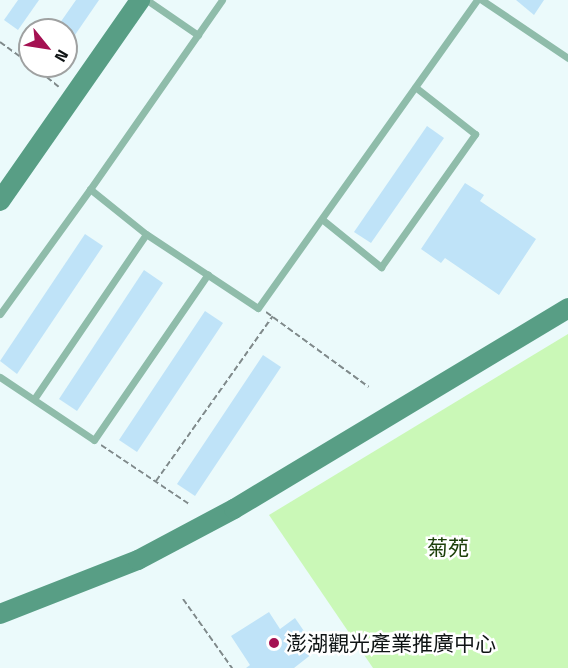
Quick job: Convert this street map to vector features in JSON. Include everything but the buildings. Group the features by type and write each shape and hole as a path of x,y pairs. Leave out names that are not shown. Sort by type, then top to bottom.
{"main road":[{"path":"0,201 140,0"},
{"path":"0,614 138,560 220,517 568,308"}],"lane":[{"path":"147,0 198,35"},
{"path":"0,314 222,0"},
{"path":"90,189 146,234 258,308 323,220 477,0"},
{"path":"482,0 568,58"},
{"path":"323,220 381,267 475,134 415,87"},
{"path":"34,399 146,234"},
{"path":"0,377 94,440 208,274"}],"path":[{"path":"0,42 18,55"},
{"path":"47,78 70,98"},
{"path":"258,308 273,316 369,387"},
{"path":"156,481 273,316"},
{"path":"94,440 189,504"},
{"path":"183,599 232,668"}],"green space":[{"name":"菊苑","path":"568,334 568,668 373,668 269,515"}],"place":[{"name":"澎湖觀光產業推廣中心","path":"274,643"}]}
